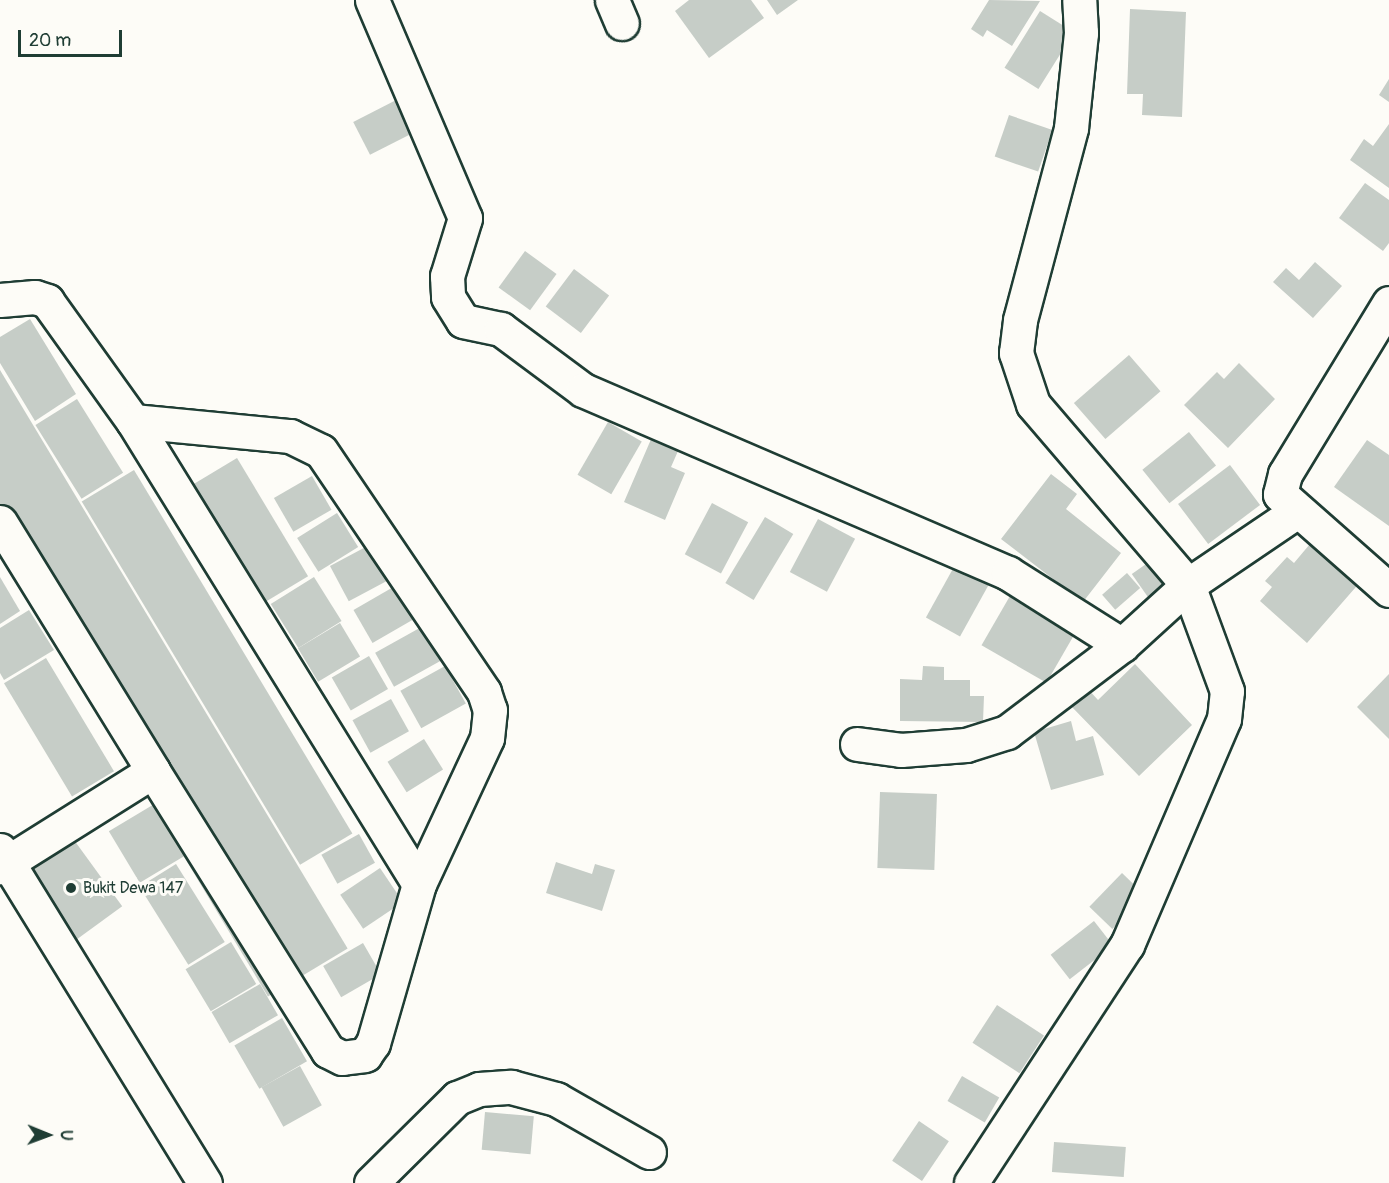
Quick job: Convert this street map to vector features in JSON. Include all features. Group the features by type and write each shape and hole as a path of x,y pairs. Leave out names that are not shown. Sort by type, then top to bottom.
{"street":[{"path":"372,0 465,218 447,276 448,297 463,321 501,329 583,390 1008,573 1122,645"},
{"path":"970,1183 1127,945 1224,718 1227,691 1188,585 1033,404 1016,353 1020,320 1071,128 1080,33 1079,0"},
{"path":"0,300 35,297 47,301 133,421 419,884"},
{"path":"1389,303 1281,483 1282,500 1389,590"},
{"path":"0,522 328,1052 342,1058 365,1055 373,1043 419,884 487,738 490,710 484,692 321,451 290,436 133,421"},
{"path":"857,744 901,750 966,746 1007,732 1122,645 1188,585 1296,512"},
{"path":"153,771 3,860 205,1183"},
{"path":"371,1183 457,1098 479,1089 511,1087 556,1099 649,1152"}],"building":[{"path":"689,0 751,0 764,18 709,58 675,11"},
{"path":"767,0 798,0 777,15"},
{"path":"989,0 1040,1 1012,46 987,30 983,37 971,29"},
{"path":"1130,9 1186,12 1182,117 1142,115 1143,94 1127,94"},
{"path":"1040,11 1074,32 1038,89 1004,68"},
{"path":"1389,79 1389,102 1379,95"},
{"path":"404,96 421,129 370,155 353,122"},
{"path":"1009,115 1052,130 1038,172 995,157"},
{"path":"1389,124 1389,188 1350,160 1364,139 1373,146"},
{"path":"1365,183 1389,200 1389,243 1383,251 1339,218"},
{"path":"525,251 557,274 530,310 499,287"},
{"path":"1315,262 1342,286 1313,318 1273,282 1286,268 1299,280"},
{"path":"574,269 609,295 581,333 546,307"},
{"path":"30,319 76,394 35,421 0,363 0,337"},
{"path":"1129,355 1160,391 1105,439 1074,403"},
{"path":"1239,363 1275,399 1228,448 1184,405 1217,372 1224,379"},
{"path":"0,370 348,949 268,996 0,551"},
{"path":"77,399 123,473 82,499 35,425"},
{"path":"608,422 642,442 611,494 578,475"},
{"path":"655,430 682,442 671,467 685,473 665,520 624,502"},
{"path":"1189,432 1216,465 1169,503 1142,470"},
{"path":"1367,440 1389,455 1389,526 1334,487"},
{"path":"237,458 308,576 265,602 194,484"},
{"path":"1230,465 1260,505 1208,544 1178,504"},
{"path":"134,470 352,833 300,865 82,501"},
{"path":"1051,474 1077,494 1066,509 1121,553 1083,602 1001,539"},
{"path":"312,476 332,510 293,532 274,498"},
{"path":"712,503 748,522 721,573 685,554"},
{"path":"337,513 358,547 318,572 297,538"},
{"path":"765,517 793,534 754,600 725,583"},
{"path":"818,519 855,539 827,592 790,572"},
{"path":"1315,538 1362,580 1307,643 1260,601 1272,587 1265,581 1287,557 1294,563"},
{"path":"375,542 394,577 349,601 330,566"},
{"path":"1149,562 1166,586 1148,598 1132,574"},
{"path":"955,565 989,584 960,636 926,617"},
{"path":"1127,573 1140,588 1115,610 1102,595"},
{"path":"0,577 20,611 0,624"},
{"path":"314,577 342,621 298,648 271,604"},
{"path":"402,582 421,615 373,643 354,610"},
{"path":"1014,589 1079,626 1046,683 982,645"},
{"path":"29,610 54,650 4,680 0,673 0,628"},
{"path":"340,623 360,656 318,682 298,648"},
{"path":"425,625 444,659 394,687 375,653"},
{"path":"369,656 388,689 351,710 332,678"},
{"path":"46,658 114,771 72,796 4,683"},
{"path":"1135,664 1192,725 1139,776 1071,706 1088,689 1098,700"},
{"path":"445,666 466,704 421,728 400,691"},
{"path":"923,666 944,667 944,680 970,680 970,696 984,696 983,722 900,721 900,679 922,680"},
{"path":"1389,674 1389,739 1357,707"},
{"path":"391,699 409,731 370,753 353,720"},
{"path":"1071,721 1076,741 1093,736 1104,775 1051,790 1034,732"},
{"path":"424,739 443,770 407,792 388,762"},
{"path":"880,792 937,794 934,870 877,868"},
{"path":"156,803 187,854 140,883 109,831"},
{"path":"359,834 375,863 337,884 321,855"},
{"name":"Bukit Dewa 147","path":"74,840 122,906 73,942 25,876"},
{"path":"556,862 592,874 595,864 615,870 602,911 546,893"},
{"path":"176,864 225,942 188,965 140,887"},
{"path":"380,868 403,902 363,929 340,895"},
{"path":"1122,873 1145,895 1112,929 1089,907"},
{"path":"1094,921 1113,945 1070,979 1051,955"},
{"path":"231,942 256,984 211,1011 186,969"},
{"path":"363,943 381,974 341,997 323,966"},
{"path":"260,984 278,1015 230,1043 212,1012"},
{"path":"997,1005 1044,1035 1019,1073 972,1043"},
{"path":"282,1018 307,1061 259,1089 234,1046"},
{"path":"300,1066 322,1105 283,1127 262,1087"},
{"path":"962,1076 999,1098 985,1123 948,1101"},
{"path":"485,1112 534,1116 531,1154 482,1150"},
{"path":"919,1121 949,1141 922,1181 892,1161"},
{"path":"1054,1142 1126,1147 1124,1177 1052,1172"}],"place":[{"name":"Bukit Dewa 147","path":"71,888"}]}
